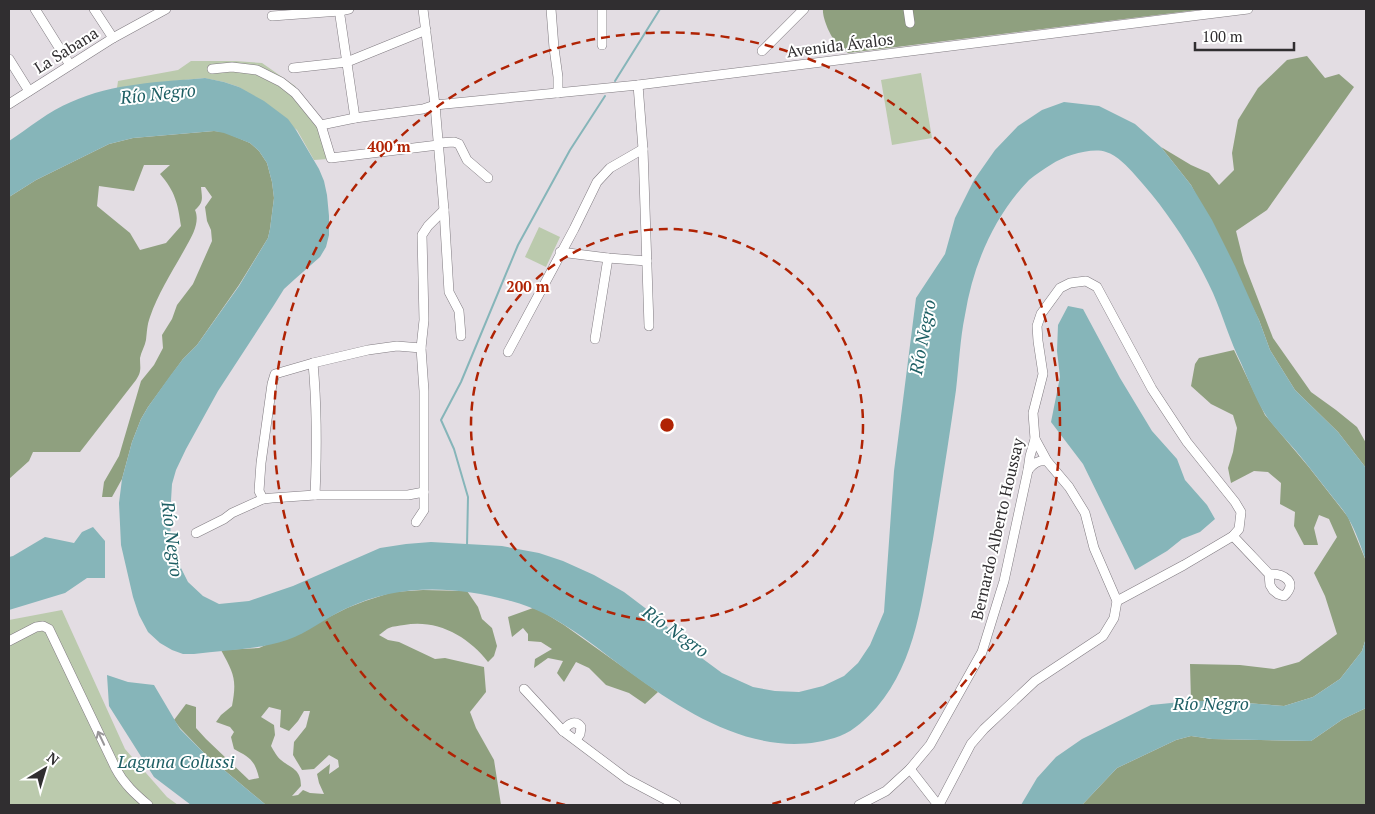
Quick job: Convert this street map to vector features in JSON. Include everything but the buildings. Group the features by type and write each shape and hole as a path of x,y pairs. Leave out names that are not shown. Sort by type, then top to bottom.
{"street":[{"path":"35,9 70,65"},
{"path":"94,9 113,38"},
{"name":"La Sabana","path":"9,104 154,11 166,9"},
{"path":"272,16 343,9 347,62 355,118"},
{"path":"423,9 435,105 449,292 460,311 461,336"},
{"path":"551,9 558,93"},
{"path":"602,9 602,45"},
{"path":"762,51 804,9"},
{"path":"908,9 910,23"},
{"name":"Avenida Ávalos","path":"321,125 355,118 423,109 435,105 638,86 1248,9"},
{"path":"293,68 347,62 426,30"},
{"path":"9,59 29,91"},
{"path":"212,69 232,67 257,70 281,82 295,93 321,125 330,158 454,142 459,144 467,160 488,178"},
{"path":"638,86 643,149 649,326"},
{"path":"508,352 597,182 610,168 643,149"},
{"path":"416,522 424,510 424,391 421,348 424,320 422,235 444,210"},
{"path":"560,252 647,261"},
{"path":"595,339 608,258"},
{"name":"Bernardo Alberto Houssay","path":"859,805 886,791 910,769 930,745 982,652 1004,581 1035,439 1033,413 1043,374 1038,326 1041,314 1060,288 1070,282 1086,281 1097,287 1152,389 1186,442 1241,512 1239,529 1234,536"},
{"path":"263,499 259,491 261,463 275,374 368,350 398,346 421,348"},
{"path":"313,363 316,388 316,495"},
{"path":"910,769 939,805 971,744 984,729 1036,682 1103,636 1114,618 1117,601 1094,548 1085,513 1069,487 1047,460 1035,439"},
{"path":"1028,470 1037,461 1047,460"},
{"path":"196,533 224,519 232,512 263,499 316,495 408,495 424,492"},
{"path":"1117,601 1234,536 1269,574"},
{"path":"9,641 36,627 43,626 49,629 121,779 131,791 148,805"},
{"path":"524,689 563,731 627,779 676,805"},
{"path":"563,731 570,724 579,725 581,728 580,734 576,740"}],"green space":[{"path":"823,9 1206,9 848,53 831,35 825,21"},
{"path":"1307,56 1325,78 1339,74 1354,87 1267,210 1236,231 1244,263 1273,338 1311,392 1357,427 1366,443 1366,468 1338,432 1295,390 1270,350 1259,320 1191,185 1161,147 1191,165 1209,173 1219,185 1234,170 1232,153 1238,120 1258,88 1287,60"},
{"path":"191,61 262,63 295,86 313,116 328,159 314,160 297,130 239,87 204,78 117,88 118,81 178,70"},
{"path":"921,73 932,138 892,145 881,80"},
{"path":"214,131 224,132 250,143 259,151 267,163 272,182 274,198 268,238 239,285 197,345 183,359 148,407 132,442 122,479 112,497 102,497 104,482 119,456 141,381 154,365 163,348 162,335 172,319 177,305 193,284 212,241 205,207 212,197 205,187 201,187 202,197 195,210 197,219 193,232 162,289 150,317 140,358 140,372 136,380 80,452 33,452 29,461 9,479 9,197 36,180 109,144 133,138","holes":["144,165 170,165 160,174 175,198 181,226 166,243 140,250 130,233 97,206 99,186 134,191"]},
{"path":"539,227 560,237 546,267 525,257"},
{"path":"1234,350 1265,415 1348,517 1366,561 1366,638 1362,651 1340,679 1313,697 1284,706 1220,701 1191,701 1190,664 1240,665 1274,669 1299,662 1337,634 1325,596 1314,573 1337,537 1329,519 1319,515 1314,528 1318,545 1304,545 1294,526 1295,512 1280,504 1281,483 1268,472 1254,471 1231,483 1228,468 1237,428 1233,415 1211,404 1191,386 1195,364 1199,358"},
{"path":"423,590 467,591 478,607 482,619 492,628 497,646 494,656 488,662 471,644 440,627 416,624 404,625 391,627 379,635 435,659 445,658 484,667 486,692 470,712 476,728 494,760 501,805 266,805 205,754 174,720 186,704 196,707 196,728 249,780 259,778 256,767 251,760 234,749 231,737 234,732 230,727 216,722 232,706 234,689 232,671 221,650 259,648 347,608 393,592","holes":["269,707 281,710 280,727 289,731 304,711 310,711 306,727 294,742 293,755 302,770 314,769 329,755 338,760 339,767 329,774 330,764 317,774 324,794 310,793 303,790 298,795 292,796 301,786 301,780 298,773 276,754 271,746 275,735 274,725 261,717"]},
{"path":"533,608 564,625 658,692 645,704 629,693 606,685 589,668 576,662 564,682 557,673 563,661 548,658 534,668 535,659 552,649 541,642 528,641 528,634 523,628 512,637 508,617"},
{"path":"62,610 125,749 167,797 178,805 9,805 9,620"},
{"path":"1366,708 1366,805 1082,805 1117,768 1176,740 1191,736 1212,739 1311,741 1343,719"}],"water":[{"name":"Río Negro","path":"205,78 239,87 264,101 288,119 319,169 327,195 329,216 329,235 326,247 320,257 284,289 218,391 186,449 172,484 171,542 181,568 188,582 203,596 219,604 249,601 293,586 380,548 431,542 502,546 539,553 594,575 624,592 653,614 703,659 722,673 753,687 775,691 799,692 823,686 844,676 858,663 870,645 884,612 894,471 916,298 945,254 955,218 974,180 995,150 1018,126 1042,110 1064,102 1099,106 1135,124 1161,147 1191,185 1212,220 1235,266 1270,350 1295,390 1338,432 1366,468 1366,561 1356,534 1344,512 1272,424 1262,408 1233,346 1213,293 1197,261 1178,231 1147,188 1126,165 1110,154 1093,151 1078,153 1057,161 1029,180 1005,209 987,242 973,278 963,324 945,464 916,627 901,669 890,689 869,716 845,734 812,743 784,744 730,731 704,719 655,690 589,642 544,614 528,606 511,601 469,592 427,590 386,595 345,609 295,637 264,646 194,654 183,654 172,650 160,643 148,632 139,615 133,597 121,545 119,503 122,479 132,442 148,407 183,359 197,345 239,286 268,238 274,198 267,163 259,151 250,143 214,131 133,138 109,144 36,180 9,197 9,141 55,110 87,96 137,84"},
{"path":"1068,306 1083,309 1120,378 1152,431 1177,459 1185,480 1207,505 1215,519 1200,532 1182,539 1167,551 1135,570 1083,464 1051,422 1060,377 1057,351 1058,325"},
{"path":"93,527 105,541 105,578 87,578 65,593 9,610 9,557 45,537 74,543 82,532"},
{"name":"Río Negro","path":"1366,638 1366,708 1343,719 1311,741 1212,739 1191,736 1176,740 1117,768 1082,805 1021,805 1037,778 1056,757 1082,739 1151,705 1191,701 1220,701 1284,706 1313,697 1340,679 1362,651"},
{"name":"Laguna Colussi","path":"107,675 128,682 154,685 180,729 205,754 266,805 191,805 154,777 109,706"}],"waterway":[{"path":"615,81 660,9"},
{"path":"467,546 468,497 454,449 441,420 461,382 518,245 570,150 605,96"}]}
